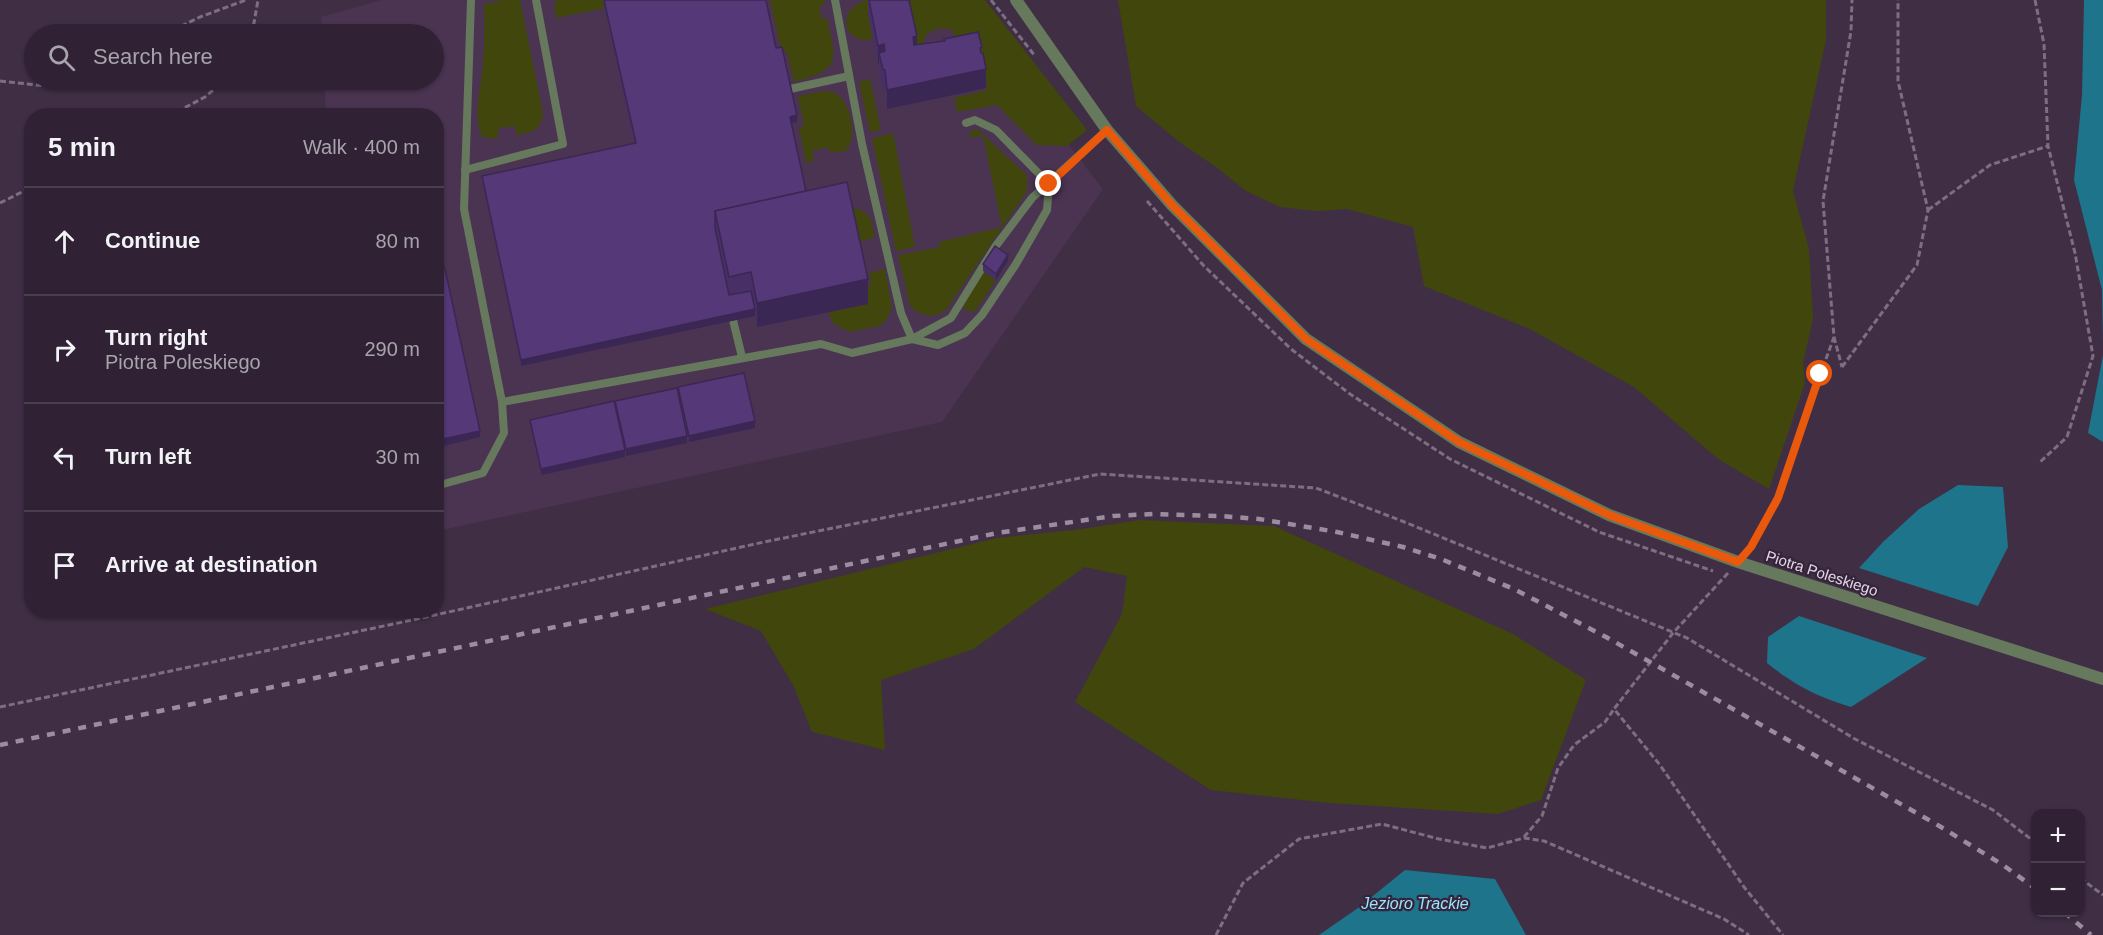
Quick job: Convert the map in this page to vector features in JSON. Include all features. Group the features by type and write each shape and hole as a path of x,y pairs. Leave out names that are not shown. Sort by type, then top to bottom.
{"street":[{"name":"Piotra Poleskiego","path":"1016,0 1107,130 1172,205 1306,339 1459,442 1609,515 1738,562 2103,679"}],"lane":[{"path":"444,484 483,473 504,433 502,402 464,209 471,0"},
{"path":"465,170 563,144 536,0"},
{"path":"836,0 862,144 901,313 912,339"},
{"path":"790,89 849,76"},
{"path":"912,339 938,345 965,333 982,315 1017,264 1047,210 1049,184 996,130 975,120 966,123"},
{"path":"502,402 820,344 852,352 912,339 951,318 995,247 1032,198 1107,130"},
{"path":"733,320 742,357"}],"path":[{"path":"186,24 246,0"},
{"path":"254,24 258,0"},
{"path":"991,0 1035,56"},
{"path":"1852,0 1851,32 1823,201 1834,337 1842,367 1917,265 1928,210 1898,81 1899,1"},
{"path":"2035,0 2044,44 2048,146 2075,252 2093,356 2067,437 2039,463"},
{"path":"0,81 24,84"},
{"path":"184,108 213,90"},
{"path":"1928,210 1990,165 2048,146"},
{"path":"0,203 24,191"},
{"path":"1143,197 1204,266 1291,349 1350,394 1450,459 1599,532 1736,578"},
{"path":"1524,838 1542,816 1558,768 1574,745 1605,722 1673,633 1751,547 1778,498 1834,337"},
{"path":"444,613 764,542 1100,474 1316,488 1687,638 1855,738 1993,810 2031,839"},
{"path":"0,707 422,618"},
{"path":"1614,710 1660,765 1744,887 1783,935"},
{"path":"1216,935 1243,883 1299,839 1382,824 1487,848 1524,838 1544,842 1724,920 1749,935"},
{"path":"2085,882 2103,895"}],"shaded area":[{"path":"382,0 956,0 1103,189 942,422 444,529 444,108 326,108 325,90 444,90 444,24 321,24 321,17"}],"green space":[{"path":"520,0 543,113 535,130 516,135 515,126 499,128 497,139 482,137 478,110 484,54 484,4"},
{"path":"557,0 603,0 605,8 556,18 554,4"},
{"path":"770,0 824,0 825,4 819,6 822,19 827,18 833,44 832,62 828,68 809,78 794,82 787,51 782,52"},
{"path":"868,0 985,0 1087,130 1067,146 1037,145 997,105 957,112 954,98 987,90 984,72 957,55 953,31 937,29 924,38 928,61 873,39 863,40 849,32 846,25 850,10 857,4"},
{"path":"1118,0 1826,0 1826,40 1793,191 1809,249 1813,319 1803,363 1805,383 1769,489 1718,459 1634,387 1530,329 1424,286 1413,227 1347,209 1316,211 1280,207 1246,191 1178,141 1136,106"},
{"path":"870,79 881,130 870,132 859,82"},
{"path":"824,91 838,95 847,106 852,123 851,140 844,152 829,152 828,147 812,151 814,161 806,163 799,128 804,126 798,96"},
{"path":"977,129 1027,175 1027,191 946,310 927,316 910,306 898,255 940,247 939,242 1002,227 983,136 969,138 972,130"},
{"path":"893,133 915,247 896,251 872,138"},
{"path":"847,207 861,210 868,215 875,237 855,243"},
{"path":"885,269 892,308 887,319 880,326 849,332 833,323 828,312 871,284 869,273"},
{"path":"983,271 996,280 976,310 967,311 963,306"},
{"path":"1139,520 1274,526 1513,634 1586,680 1541,800 1498,814 1329,803 1211,790 1075,702 1122,614 1127,576 1084,567 974,649 881,680 885,750 812,732 794,687 761,631 705,609 997,538"}],"water":[{"path":"2084,0 2103,0 2103,342 2102,290 2074,180 2082,95"},
{"path":"2103,355 2103,442 2088,433"},
{"path":"1958,485 2003,487 2008,547 1978,606 1859,568 1919,509"},
{"path":"1799,616 1927,658 1851,707 1807,690 1767,663 1768,637"},
{"name":"Jezioro Trackie","path":"1405,870 1495,879 1526,935 1319,935 1358,908"}],"building":[{"path":"604,0 766,0 776,48 782,47 797,115 790,117 806,191 715,211 715,228 729,295 751,291 755,309 521,360 482,176 636,143"},
{"path":"869,0 909,0 917,36 913,37 914,45 945,41 944,39 978,32 986,69 887,90 885,70 883,70 879,53 885,51 884,44 878,46"},
{"path":"847,182 868,279 757,303 751,272 729,277 715,211"},
{"path":"995,246 1008,255 996,274 983,264"},
{"path":"444,269 480,431 444,439"},
{"path":"744,373 755,421 689,436 678,387"},
{"path":"677,388 687,436 626,449 615,401"},
{"path":"614,401 625,450 541,469 530,420"}],"railway":[{"path":"0,745 997,533 1113,516 1153,514 1220,516 1259,519 1337,532 1403,547 1441,559 1514,589 1606,637 1936,824 2003,865 2031,885"},
{"path":"2070,917 2091,935"}],"route":[{"path":"1049,184 1107,130 1172,205 1306,339 1459,442 1609,515 1738,562 1751,547 1778,498 1820,374"}]}
